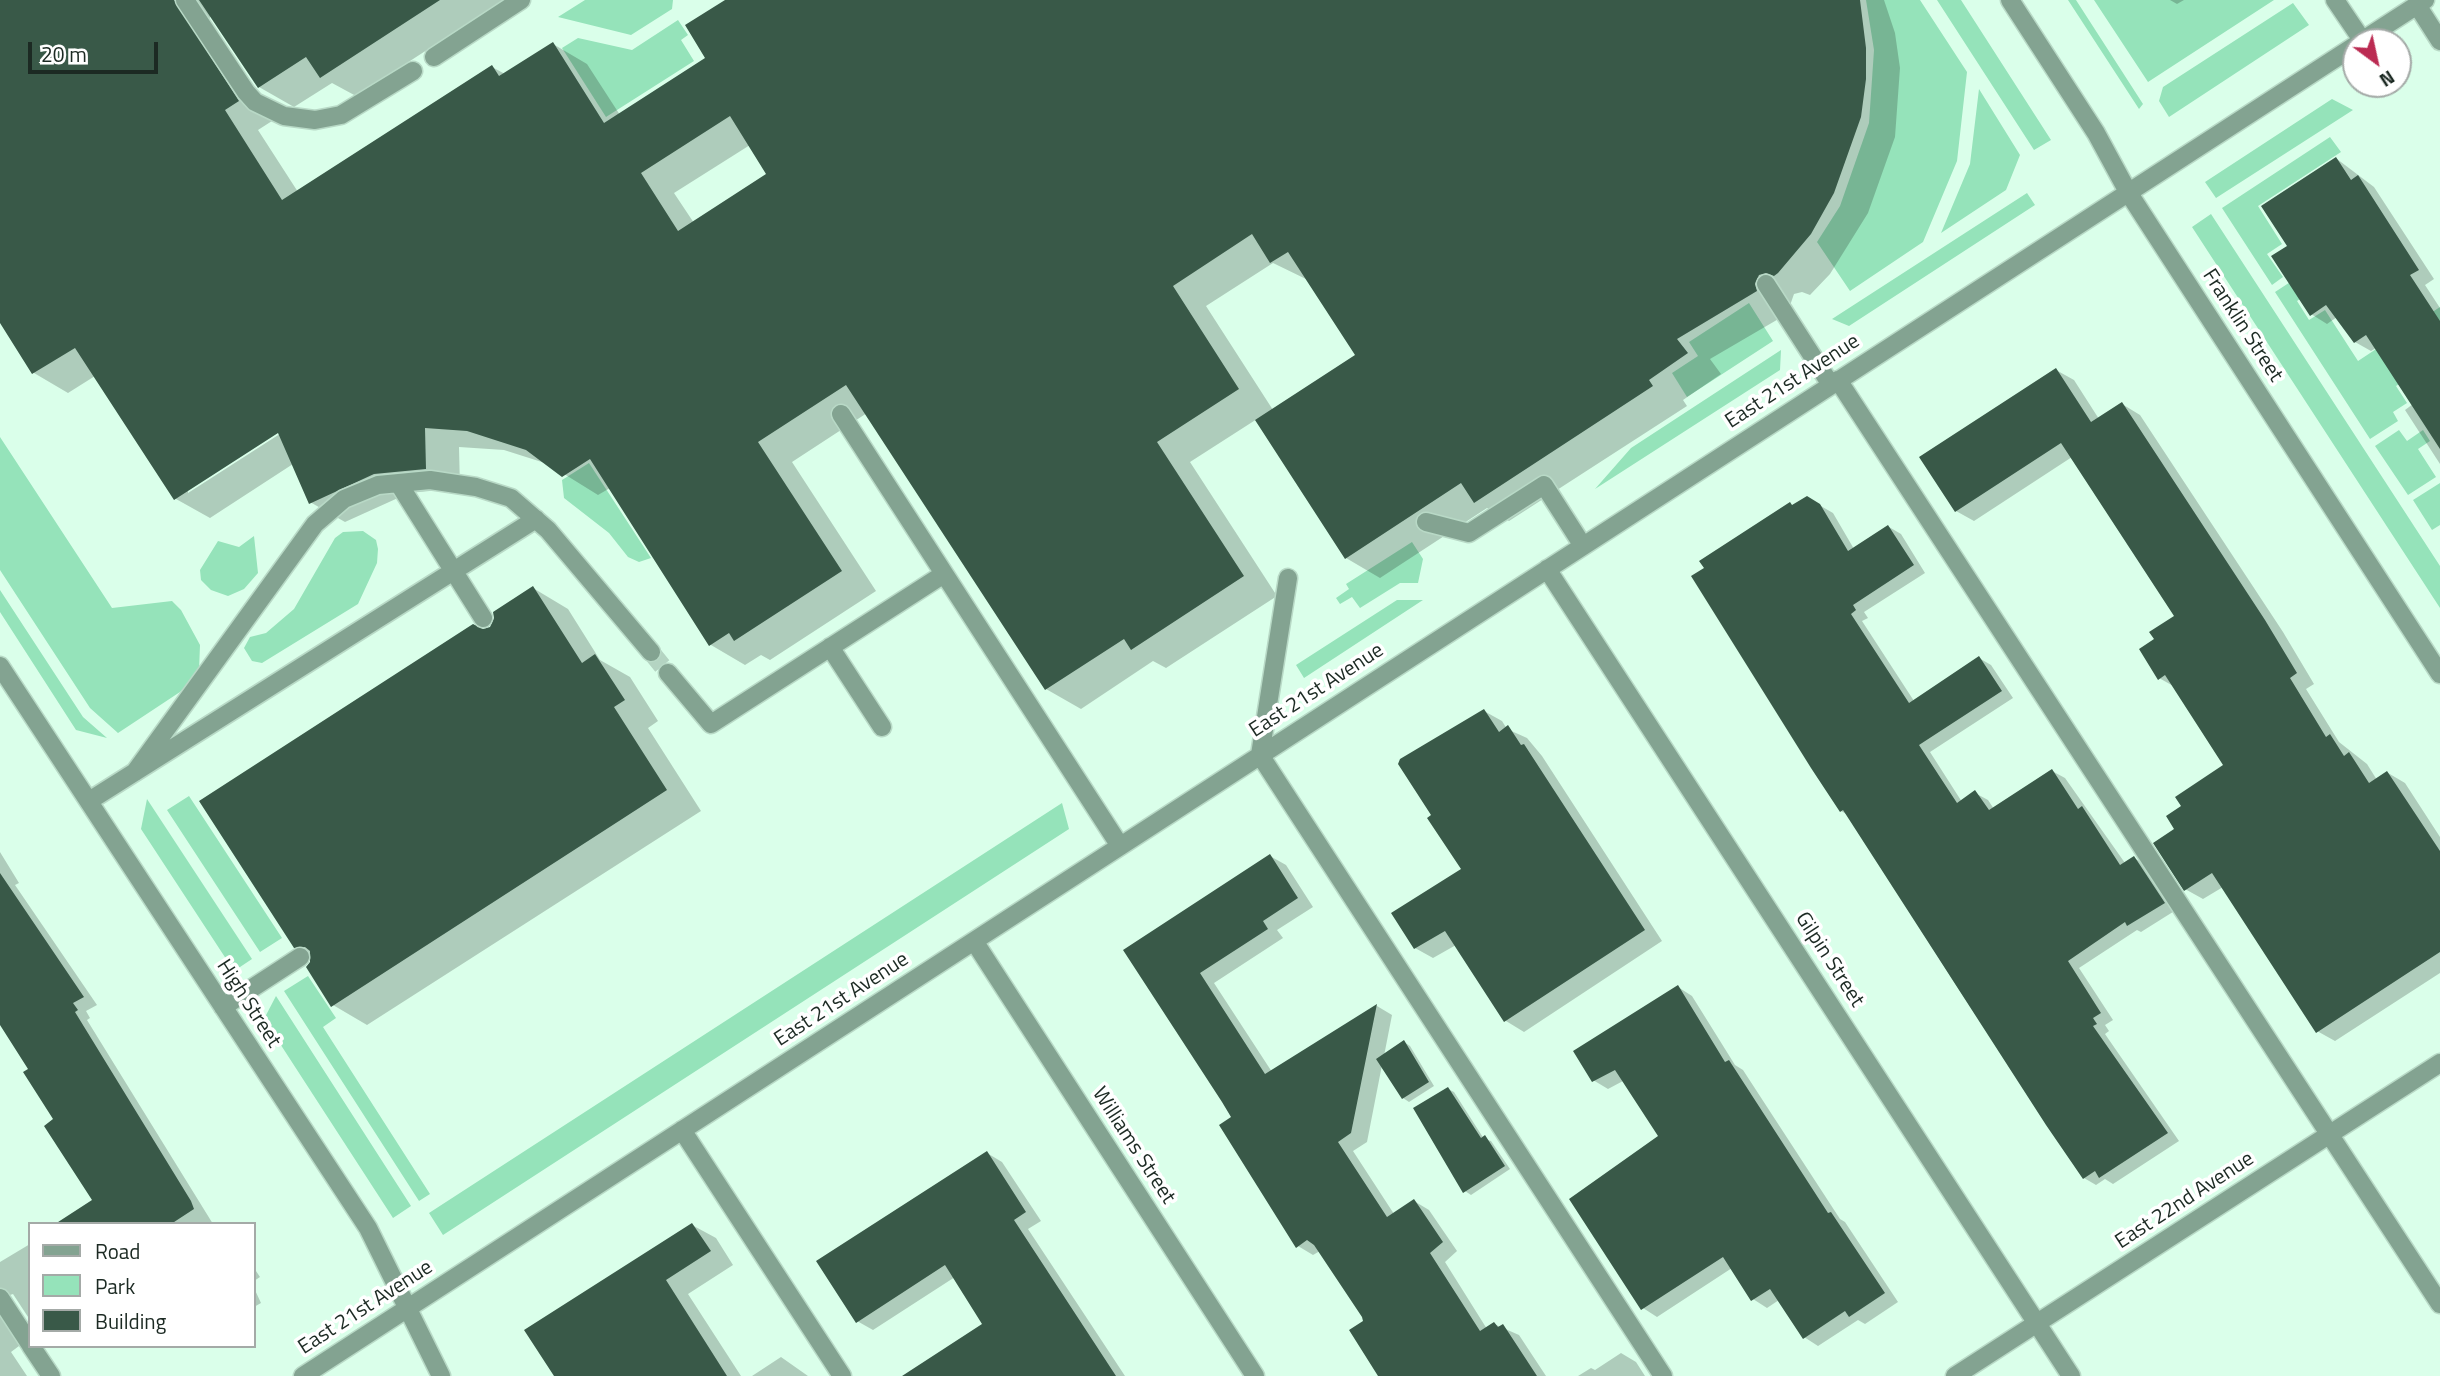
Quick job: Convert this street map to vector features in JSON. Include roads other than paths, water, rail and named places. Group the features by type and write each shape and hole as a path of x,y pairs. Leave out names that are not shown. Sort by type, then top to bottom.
{"street":[{"path":"185,0 246,92 256,102 284,116 315,120 341,115 413,71"},
{"path":"434,57 521,0"},
{"name":"Franklin Street","path":"2010,0 2096,133 2128,192 2440,674"},
{"path":"2335,0 2351,28"},
{"path":"2421,3 2440,41"},
{"name":"East 21st Avenue","path":"2381,28 2421,3"},
{"name":"East 21st Avenue","path":"303,1376 2342,53"},
{"path":"1766,284 1835,382 2331,1133 2440,1304"},
{"path":"841,414 1120,846"},
{"path":"135,772 316,524 344,499 378,485 430,481 476,487 511,498 536,519 651,652"},
{"path":"399,484 483,618"},
{"path":"1426,522 1469,533 1544,485 1583,546"},
{"path":"89,801 536,519"},
{"name":"Gilpin Street","path":"1547,569 2071,1376"},
{"path":"668,673 711,724 944,574"},
{"path":"1288,578 1260,755 1663,1376"},
{"path":"830,647 881,727"},
{"name":"High Street","path":"0,666 368,1228 441,1376"},
{"name":"Williams Street","path":"974,942 1255,1376"},
{"path":"223,1007 300,957"},
{"name":"East 22nd Avenue","path":"1955,1376 2440,1063"},
{"path":"682,1130 842,1376"},
{"path":"0,1298 28,1340"},
{"path":"33,1348 51,1376"}],"tunnel":[{"path":"651,652 668,673"}]}
